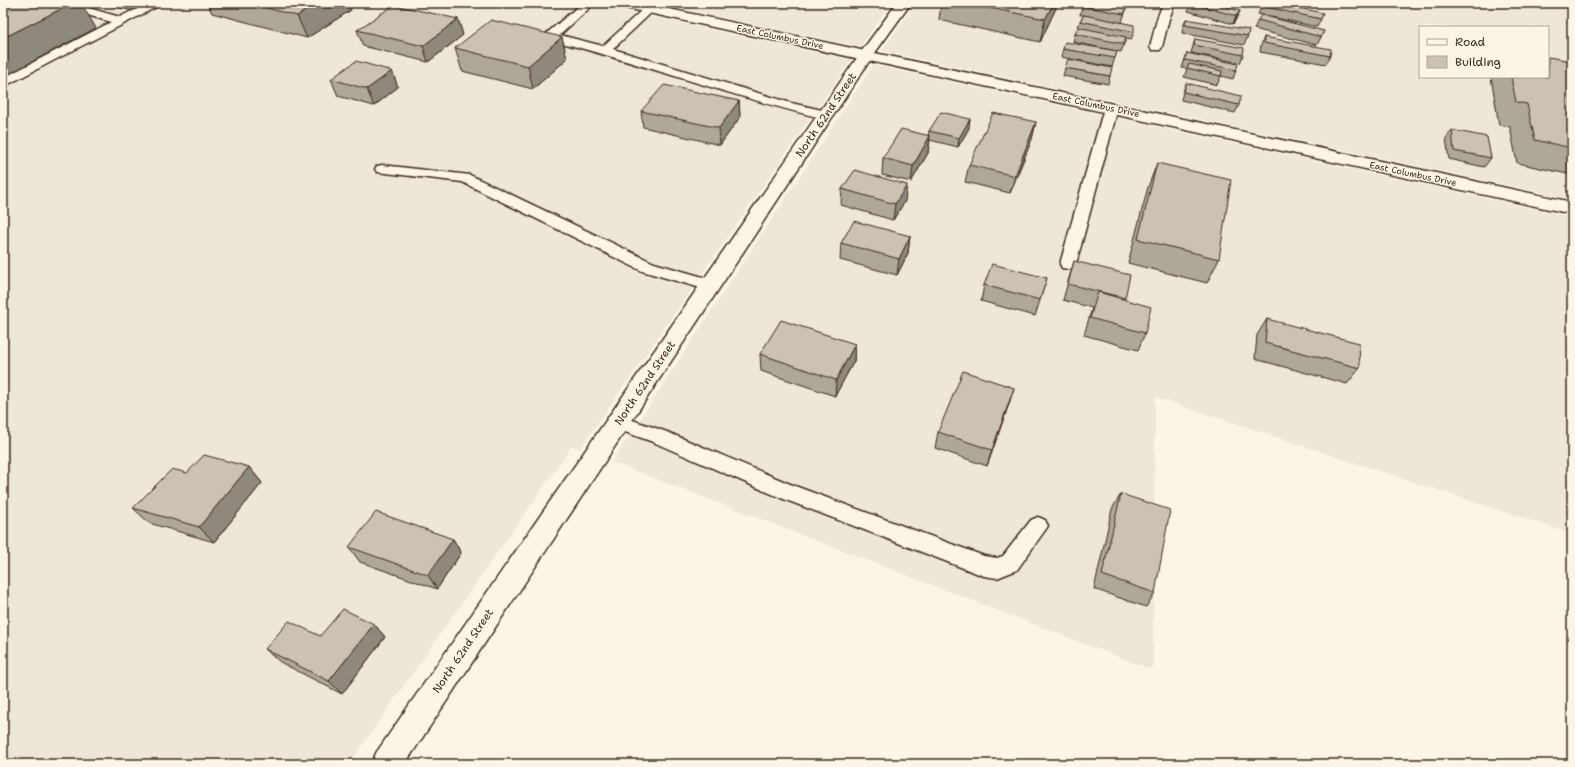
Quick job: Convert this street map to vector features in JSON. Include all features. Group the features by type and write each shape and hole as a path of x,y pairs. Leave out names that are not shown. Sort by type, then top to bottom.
{"main road":[{"name":"East Columbus Drive","path":"621,3 1572,208"},
{"name":"North 62nd Street","path":"387,764 866,56 904,3"}],"lane":[{"path":"58,3 122,21"},
{"path":"3,83 156,3"},
{"path":"588,3 550,36 605,50 786,106 826,115"},
{"path":"1156,47 1163,19 1169,3"},
{"path":"1355,3 1368,3"},
{"path":"605,50 649,9"},
{"path":"1068,264 1111,108"},
{"path":"382,169 465,178 648,267 711,285"},
{"path":"618,422 660,437 788,492 984,566 996,568 1010,563 1038,526"}],"shaded area":[{"path":"3,3 589,3 851,60 580,449 572,446 349,764 3,764"},
{"path":"654,3 891,3 860,47"},
{"path":"916,3 1572,3 1572,199 882,51"},
{"path":"873,65 1572,217 1572,534 1155,397 1153,670 612,462"}],"building":[{"path":"3,3 73,3 3,38"},
{"path":"248,3 317,3 297,16"},
{"path":"965,3 1054,3 1045,19"},
{"path":"1083,3 1103,3 1127,7 1124,14 1082,6"},
{"path":"1191,3 1212,3 1240,11 1236,16"},
{"path":"1263,3 1275,3 1323,13 1321,19 1261,6"},
{"path":"394,5 458,19 423,46 357,30"},
{"path":"1084,15 1134,25 1134,32 1080,21"},
{"path":"1261,15 1324,31 1321,37 1258,20"},
{"path":"1186,19 1249,30 1248,36 1185,25"},
{"path":"491,20 562,37 528,66 455,48"},
{"path":"1078,27 1126,37 1124,44 1075,34"},
{"path":"1264,37 1331,49 1330,56 1264,43"},
{"path":"1195,39 1244,48 1243,55 1194,45"},
{"path":"1065,42 1117,51 1115,58 1063,49"},
{"path":"1187,53 1238,64 1236,70 1185,60"},
{"path":"1549,57 1572,61 1572,148 1535,140 1527,104 1516,102 1511,78 1549,78"},
{"path":"1068,59 1112,68 1110,76 1065,68"},
{"path":"356,61 392,71 367,89 331,79"},
{"path":"1189,64 1222,71 1221,76 1187,68"},
{"path":"1186,83 1241,96 1239,105 1184,92"},
{"path":"664,85 739,101 719,128 641,111"},
{"path":"941,112 970,119 959,138 929,131"},
{"path":"993,113 1036,122 1015,176 969,165"},
{"path":"901,129 930,136 913,166 883,158"},
{"path":"1452,130 1487,137 1491,158 1454,151"},
{"path":"1157,163 1231,180 1219,259 1138,239"},
{"path":"855,170 907,185 895,204 842,189"},
{"path":"854,221 910,236 899,259 841,243"},
{"path":"1074,261 1130,275 1125,298 1068,284"},
{"path":"992,264 1047,278 1040,300 984,285"},
{"path":"1098,292 1151,307 1145,333 1090,318"},
{"path":"1267,319 1359,343 1360,368 1265,343"},
{"path":"781,320 855,344 836,380 760,354"},
{"path":"963,371 1014,388 992,450 938,432"},
{"path":"204,455 249,467 199,527 133,508 172,469 187,473"},
{"path":"1121,494 1170,510 1155,593 1102,575"},
{"path":"376,512 453,539 428,575 349,547"},
{"path":"343,609 374,624 329,681 265,649 289,621 320,636"}]}
